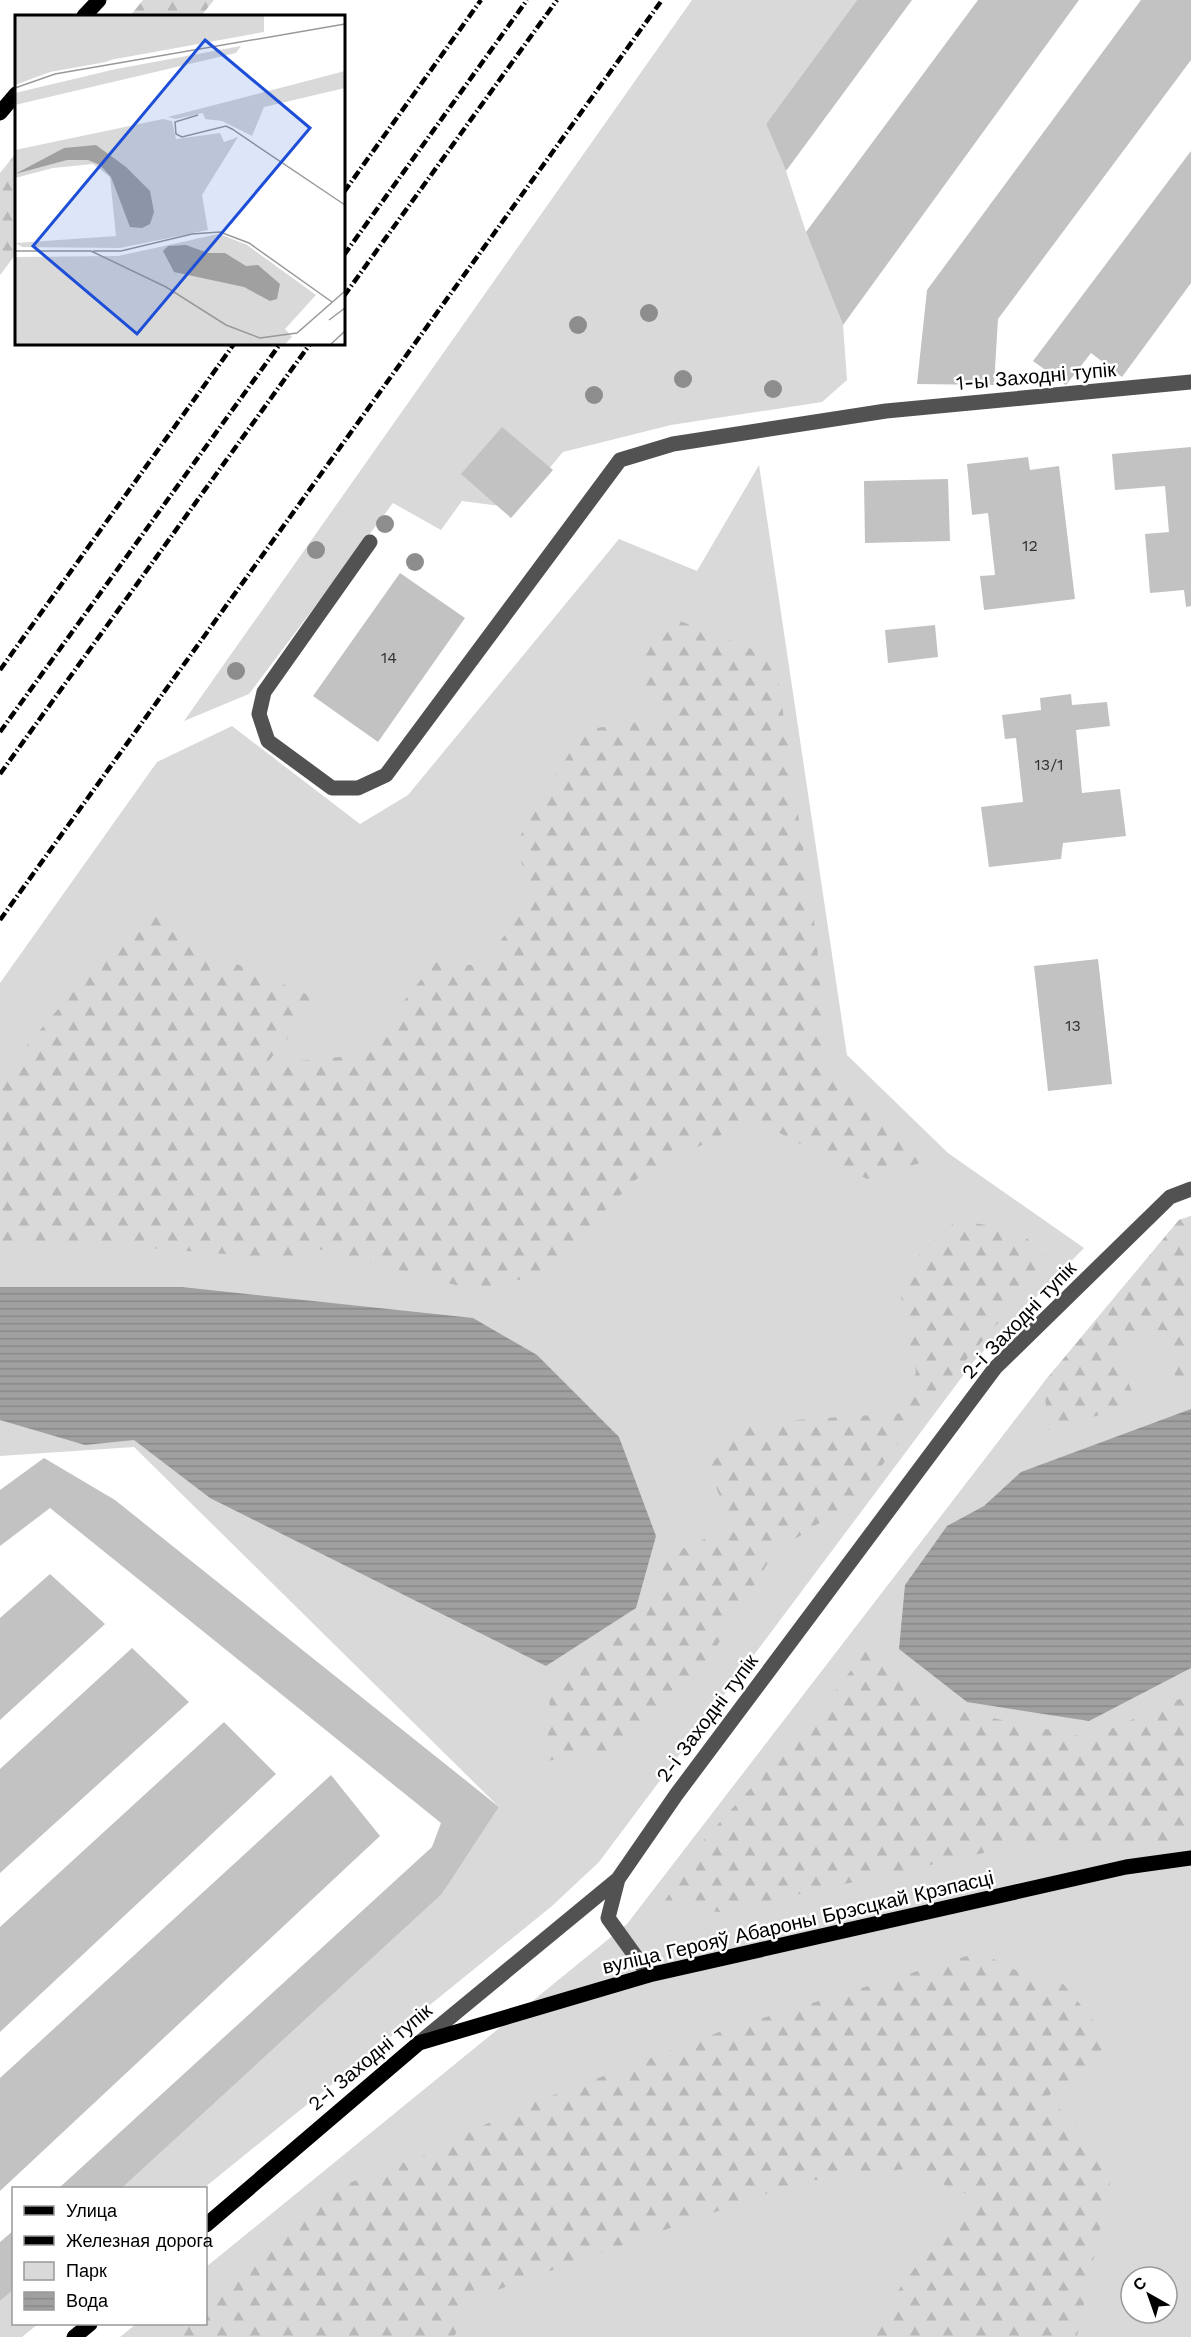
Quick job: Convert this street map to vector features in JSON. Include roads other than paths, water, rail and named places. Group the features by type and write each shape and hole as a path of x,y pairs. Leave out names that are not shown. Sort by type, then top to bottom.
{"main road":[{"path":"85,15 99,0"},
{"path":"0,113 15,95"},
{"name":"вуліца Герояў Абароны Брэсцкай Крэпасці","path":"419,2043 649,1975 1126,1867 1191,1858"},
{"name":"2-і Заходні тупік","path":"207,2224 419,2043"},
{"path":"74,2337 89,2325"}],"street":[{"name":"1-ы Заходні тупік","path":"370,542 264,692 259,714 268,741 332,788 358,788 386,775 620,460 673,444 886,411 1191,382"},
{"name":"2-і Заходні тупік","path":"419,2043 618,1879 676,1794 995,1368 1170,1197 1191,1190"},
{"path":"618,1879 608,1917 649,1975"}],"water":[{"path":"0,1287 182,1287 473,1318 537,1355 619,1437 656,1536 636,1608 546,1666 210,1498 134,1440 85,1445 0,1420"},
{"path":"1191,1409 1191,1668 1089,1721 967,1702 899,1649 905,1585 947,1526 984,1506 1021,1472"}],"railway":[{"path":"345,191 481,0"},
{"path":"345,254 527,0"},
{"path":"345,295 557,0"},
{"path":"0,920 662,0"},
{"path":"0,670 233,345"},
{"path":"0,732 279,345"},
{"path":"0,774 309,345"}]}
